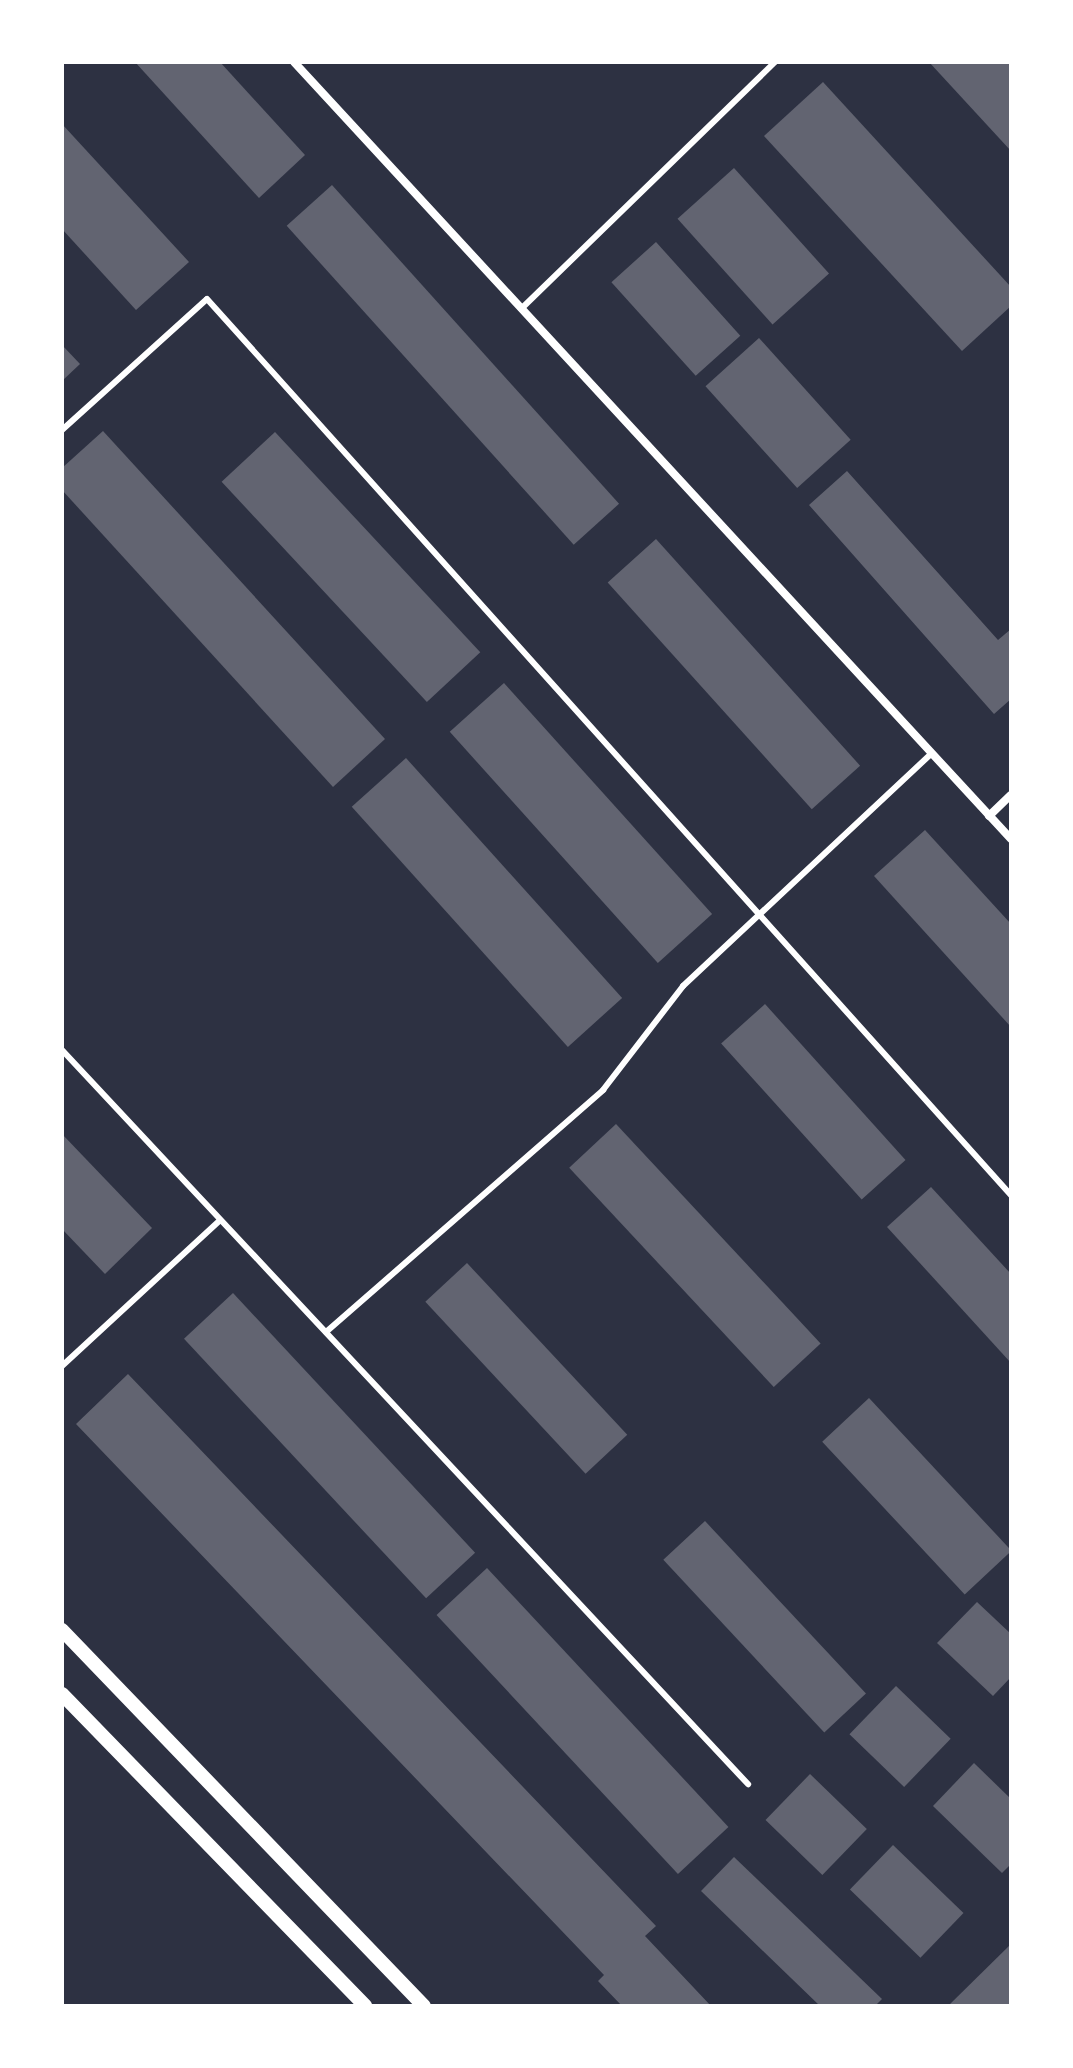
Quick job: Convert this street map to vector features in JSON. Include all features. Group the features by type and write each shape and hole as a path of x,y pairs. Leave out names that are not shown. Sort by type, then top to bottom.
{"street":[{"path":"294,62 1011,839"},
{"path":"989,816 1011,795"},
{"path":"62,1630 424,2006"},
{"path":"62,1694 365,2006"}],"lane":[{"path":"521,309 775,62"},
{"path":"62,430 207,299 1011,1195"},
{"path":"326,1332 603,1090 683,986 932,753"},
{"path":"62,1050 748,1784"},
{"path":"62,1366 220,1220"}],"building":[{"path":"135,62 220,62 305,155 259,198"},
{"path":"929,62 1011,62 1011,151"},
{"path":"823,82 1011,287 1011,306 962,351 764,136"},
{"path":"62,124 189,262 136,310 62,229"},
{"path":"734,168 829,274 773,324 678,219"},
{"path":"332,185 619,504 574,545 287,226"},
{"path":"656,242 740,336 696,376 611,282"},
{"path":"759,338 851,440 797,488 705,386"},
{"path":"62,345 80,364 62,381"},
{"path":"103,431 385,739 333,787 62,490 62,468"},
{"path":"275,432 480,652 427,702 222,482"},
{"path":"847,471 998,640 1011,629 1011,699 994,714 809,505"},
{"path":"656,539 860,766 812,809 608,582"},
{"path":"504,683 712,914 658,963 450,732"},
{"path":"406,758 622,998 568,1047 352,807"},
{"path":"925,830 1011,924 1011,1027 874,876"},
{"path":"765,1004 906,1160 862,1200 721,1043"},
{"path":"616,1124 821,1343 774,1387 569,1168"},
{"path":"62,1134 152,1228 105,1274 62,1229"},
{"path":"931,1187 1011,1274 1011,1363 887,1227"},
{"path":"467,1263 627,1435 586,1474 425,1302"},
{"path":"233,1293 475,1553 426,1598 184,1339"},
{"path":"128,1374 656,1926 645,1936 711,2006 622,2006 598,1981 604,1975 76,1424"},
{"path":"869,1398 1011,1550 965,1595 822,1442"},
{"path":"705,1521 866,1694 824,1732 663,1560"},
{"path":"487,1568 728,1827 678,1874 437,1615"},
{"path":"977,1602 1011,1634 1011,1677 993,1696 937,1643"},
{"path":"896,1686 951,1739 904,1787 849,1734"},
{"path":"974,1763 1011,1799 1011,1864 1002,1873 933,1806"},
{"path":"810,1774 867,1829 822,1875 766,1820"},
{"path":"893,1845 963,1913 920,1958 850,1890"},
{"path":"734,1857 882,1999 875,2006 820,2006 701,1891"},
{"path":"1011,1944 1011,2006 948,2006"}]}
